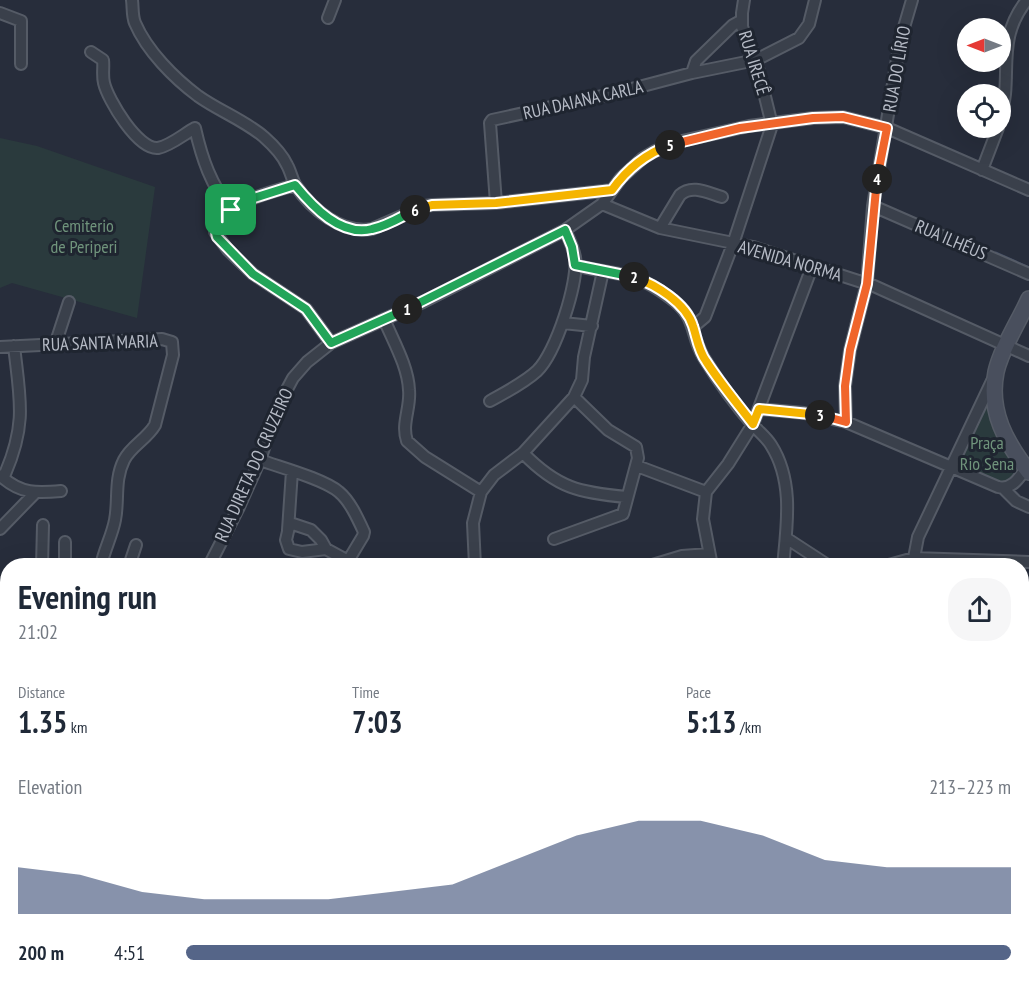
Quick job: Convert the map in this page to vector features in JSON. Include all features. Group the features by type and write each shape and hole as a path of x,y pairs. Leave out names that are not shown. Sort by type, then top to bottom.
{"main road":[{"path":"1027,470 1014,452 997,417 995,394 996,372 1029,299"}],"street":[{"path":"132,0 135,24 158,58 178,79 198,96 253,128 270,143 287,164 295,185 321,214 357,231 372,230 425,206 496,203 612,190"},
{"path":"328,18 335,0"},
{"name":"RUA IRECÊ","path":"744,0 742,20 745,35 756,60 772,125"},
{"name":"RUA DAIANA CARLA","path":"496,203 490,123 492,120 756,60 799,38 809,24 815,0"},
{"name":"RUA DO LÍRIO","path":"846,422 844,394 848,362 857,317 867,284 873,206 900,41 912,0"},
{"path":"1005,84 1007,42 1015,16 1027,0"},
{"path":"0,13 21,21 21,64"},
{"path":"692,73 696,61 733,25 742,20"},
{"path":"91,52 103,60 105,86 128,127 140,140 149,146 158,148 195,128 207,172 221,198 231,210"},
{"name":"RUA DIRETA DO CRUZEIRO","path":"213,558 260,460 278,406 288,386 307,362 331,343 423,302 565,230 602,204 632,167 655,151 682,141 740,128 830,117 860,120 887,128 1029,190"},
{"path":"693,327 705,317 733,244 772,125"},
{"path":"982,170 994,138"},
{"path":"295,185 251,199 231,210 216,226 215,232 217,237 253,274 306,309 331,343"},
{"path":"660,228 680,195 685,191 698,190 722,197"},
{"name":"AVENIDA NORMA","path":"602,204 660,228 753,247 867,284 1029,356"},
{"name":"RUA ILHÉUS","path":"873,206 1029,274"},
{"path":"490,401 514,388 539,370 547,360 563,323 575,265 572,247 565,230"},
{"path":"575,265 625,275 656,288 686,312 706,361 772,447 783,475 787,500 784,558"},
{"path":"710,558 703,519 706,492 728,464 753,424 812,267"},
{"path":"475,558 473,524 481,492 494,475 523,453 574,397 582,381 584,357 603,271"},
{"path":"55,345 69,302"},
{"path":"384,319 409,381 410,398 405,428 407,441 425,457 481,492"},
{"path":"563,323 592,326"},
{"name":"RUA SANTA MARIA","path":"0,347 162,339 169,340 174,346 155,425 151,433 129,452 121,468 114,523 103,558"},
{"path":"14,346 21,424 12,457 5,474 1,476 34,494 61,491"},
{"path":"914,558 918,537 996,372"},
{"path":"554,539 620,515 625,511 637,466 638,450 636,447 608,430 574,397"},
{"path":"759,409 804,412 846,422 1003,488 1016,501 1029,507"},
{"path":"523,453 546,473 578,491 627,497"},
{"path":"260,460 338,491 348,503 364,534 352,558"},
{"path":"637,466 706,492"},
{"path":"1003,488 1012,485 1027,470"},
{"path":"292,471 286,543 292,551 326,549"},
{"path":"0,530 34,494"},
{"path":"288,530 293,524 311,530 326,549 341,558"},
{"path":"42,525 42,558"},
{"path":"786,538 817,558"},
{"path":"65,542 65,558"},
{"path":"132,558 136,545"},
{"path":"675,558 709,554"}],"green space":[{"name":"Cemiterio de Periperi","path":"0,138 37,146 155,187 137,318 12,283 0,288"},
{"name":"Praça Rio Sena","path":"987,397 1018,467 1012,480 1000,482 957,468"}],"waterway":[{"path":"996,253 1029,268"}],"route":[{"path":"843,117 887,128 873,206 867,284 850,350 845,386 846,422 804,412 759,409 753,424 706,361 699,348 690,318 681,306 656,288 640,280 575,265 575,257 565,230 423,302 331,343 306,309 264,283 217,237 216,226 231,210 261,195 295,185 321,214 357,231 372,230 425,206 496,203 612,190 632,167 655,151 682,141 740,128 813,118 843,117"}]}
